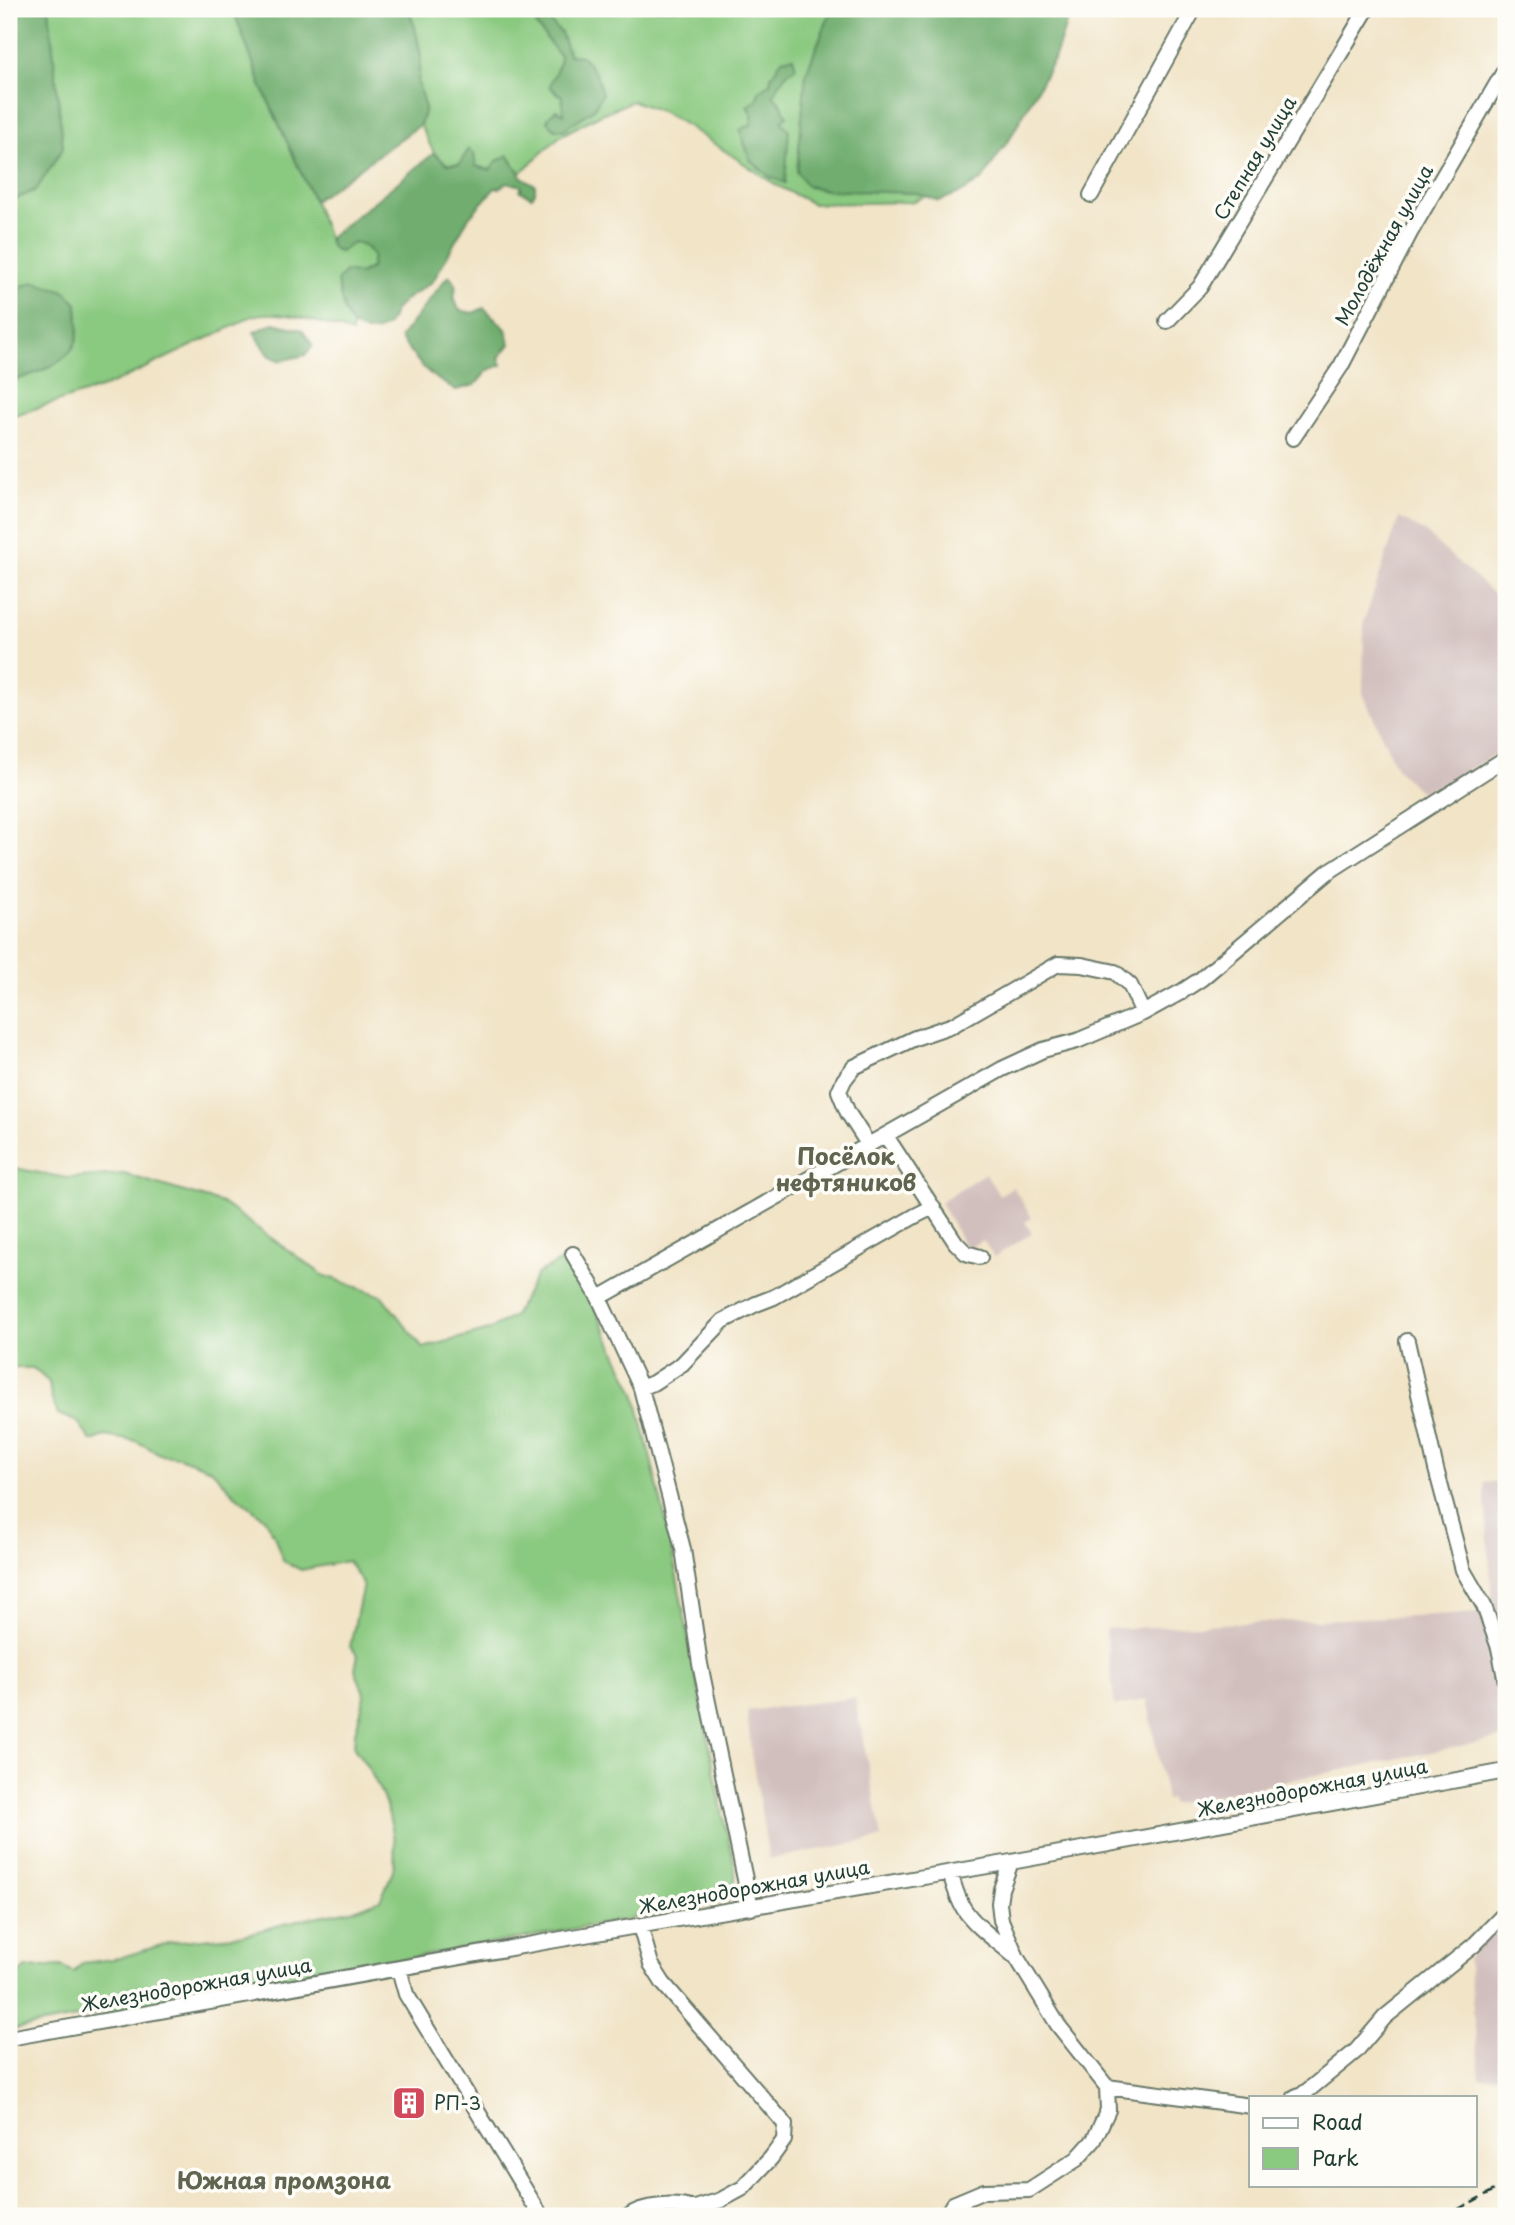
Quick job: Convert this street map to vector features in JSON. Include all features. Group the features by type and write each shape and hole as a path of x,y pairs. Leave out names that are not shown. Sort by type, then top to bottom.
{"street":[{"path":"1091,195 1195,9"},
{"name":"Степная улица","path":"1167,321 1200,288 1367,9"},
{"name":"Молодёжная улица","path":"1293,438 1341,366 1410,233 1506,68"},
{"path":"598,1298 1002,1069 1043,1050 1077,1041 1143,1013 1201,979 1328,872 1506,758"},
{"path":"868,1144 839,1091 854,1068 915,1038 953,1025 1058,964 1082,965 1115,972 1130,985 1143,1013"},
{"path":"886,1136 956,1243 966,1253 980,1257"},
{"path":"641,1388 682,1364 723,1321 774,1297 933,1207"},
{"path":"573,1254 598,1298 641,1388 683,1549 701,1664 751,1908"},
{"path":"1407,1341 1436,1469 1463,1570 1484,1606 1499,1648 1506,1682"},
{"name":"Железнодорожная улица","path":"9,2038 1506,1772"},
{"path":"946,2216 953,2204 984,2191 1029,2190 1077,2159 1094,2140 1108,2110 1107,2087 1058,2025 1017,1958 1001,1920 1000,1896 1011,1862"},
{"path":"950,1872 963,1908 1017,1958"},
{"path":"1297,2096 1306,2092 1356,2051 1385,2017 1474,1945 1506,1912"},
{"path":"988,1933 1001,1920"},
{"path":"629,2216 634,2212 664,2205 697,2212 743,2188 784,2140 785,2124 663,1983 651,1964 640,1926"},
{"path":"399,1969 406,1994 541,2216"},
{"path":"1107,2087 1249,2106"}],"shaded area":[{"path":"1399,518 1422,530 1506,605 1506,748 1445,783 1420,792 1396,768 1363,694 1364,621"},
{"path":"985,1173 999,1195 1013,1187 1032,1218 1025,1222 1032,1233 994,1257 983,1240 966,1249 940,1202"},
{"path":"1506,1480 1506,1665 1493,1613 1484,1483"},
{"path":"1482,1613 1506,1707 1506,1737 1172,1804 1171,1799 1166,1800 1147,1699 1115,1707 1105,1629"},
{"path":"855,1698 882,1838 769,1859 747,1711"},
{"path":"1506,1920 1506,2075 1480,2078 1468,1958"}],"green space":[{"path":"9,9 49,9 63,148 36,190 9,202"},
{"path":"49,9 233,9 262,87 314,201 332,248 339,252 355,242 364,245 373,255 371,267 360,274 344,311 352,325 352,333 295,316 264,314 251,317 107,386 9,417 9,382 41,371 61,360 75,344 78,333 77,304 9,290 9,202 36,190 63,148"},
{"path":"233,9 408,9 421,56 418,83 425,109 420,125 314,201 262,87"},
{"path":"408,9 525,9 536,20 537,26 560,56 559,69 552,79 554,92 562,96 564,110 555,129 597,76 582,56 569,55 561,33 552,24 547,9 832,9 806,73 797,172 808,187 916,193 926,196 912,202 813,204 776,185 663,112 633,101 601,114 560,136 520,173 508,155 491,171 459,164 447,165 434,153 420,125 425,109 418,83 421,56","holes":["796,67 785,75 773,95 783,106 770,177 749,159 752,115 759,91"]},
{"path":"525,9 547,9 552,24 561,33 569,55 582,56 597,76 602,94 594,109 563,130 555,129 547,121 556,110 564,114 562,96 550,87 560,56 537,26 536,20"},
{"path":"832,9 1071,9 1055,57 1013,133 982,180 939,201 916,193 827,190 807,186 797,172 806,73"},
{"path":"793,57 796,67 785,75 773,95 787,116 782,121 789,131 785,183 770,177 749,159 740,130 752,124 752,115 747,106 757,100 759,91 770,83 782,59"},
{"path":"469,149 474,153 476,166 490,170 497,161 508,155 522,177 535,185 532,197 520,191 522,186 506,182 500,188 495,188 469,217 433,281 405,300 396,309 388,325 378,331 366,332 352,325 344,311 337,281 346,271 360,274 371,268 373,255 364,245 355,242 339,252 332,248 329,238 434,153 447,164 459,164"},
{"path":"450,276 456,285 454,299 459,310 473,313 484,308 506,329 510,344 499,358 502,365 488,370 475,385 456,390 424,368 400,338"},
{"path":"35,282 65,291 77,304 78,333 75,344 61,360 41,371 9,382 9,290"},
{"path":"274,323 302,330 313,345 305,355 280,361 269,355 254,332"},
{"path":"9,1167 66,1178 124,1174 222,1203 323,1275 382,1296 423,1348 489,1330 514,1316 537,1274 566,1258 578,1273 635,1393 667,1526 734,1862 735,1880 731,1898 723,1902 9,2030 9,1980 27,1968 61,1966 74,1972 83,1963 119,1958 171,1942 244,1935 298,1920 357,1909 380,1900 392,1873 394,1849 385,1803 379,1788 354,1748 355,1733 365,1696 355,1669 358,1655 350,1647 363,1584 348,1561 301,1570 283,1561 274,1535 264,1518 234,1494 211,1469 179,1457 162,1455 136,1441 105,1436 91,1441 78,1422 58,1414 51,1397 49,1382 33,1368 9,1368"}],"railway":[{"path":"1445,2216 1506,2184"}],"place":[{"name":"РП-3","path":"409,2103"}],"district":[{"name":"Посёлок нефтяников","path":"846,1170"},
{"name":"Южная промзона","path":"284,2181"}]}
